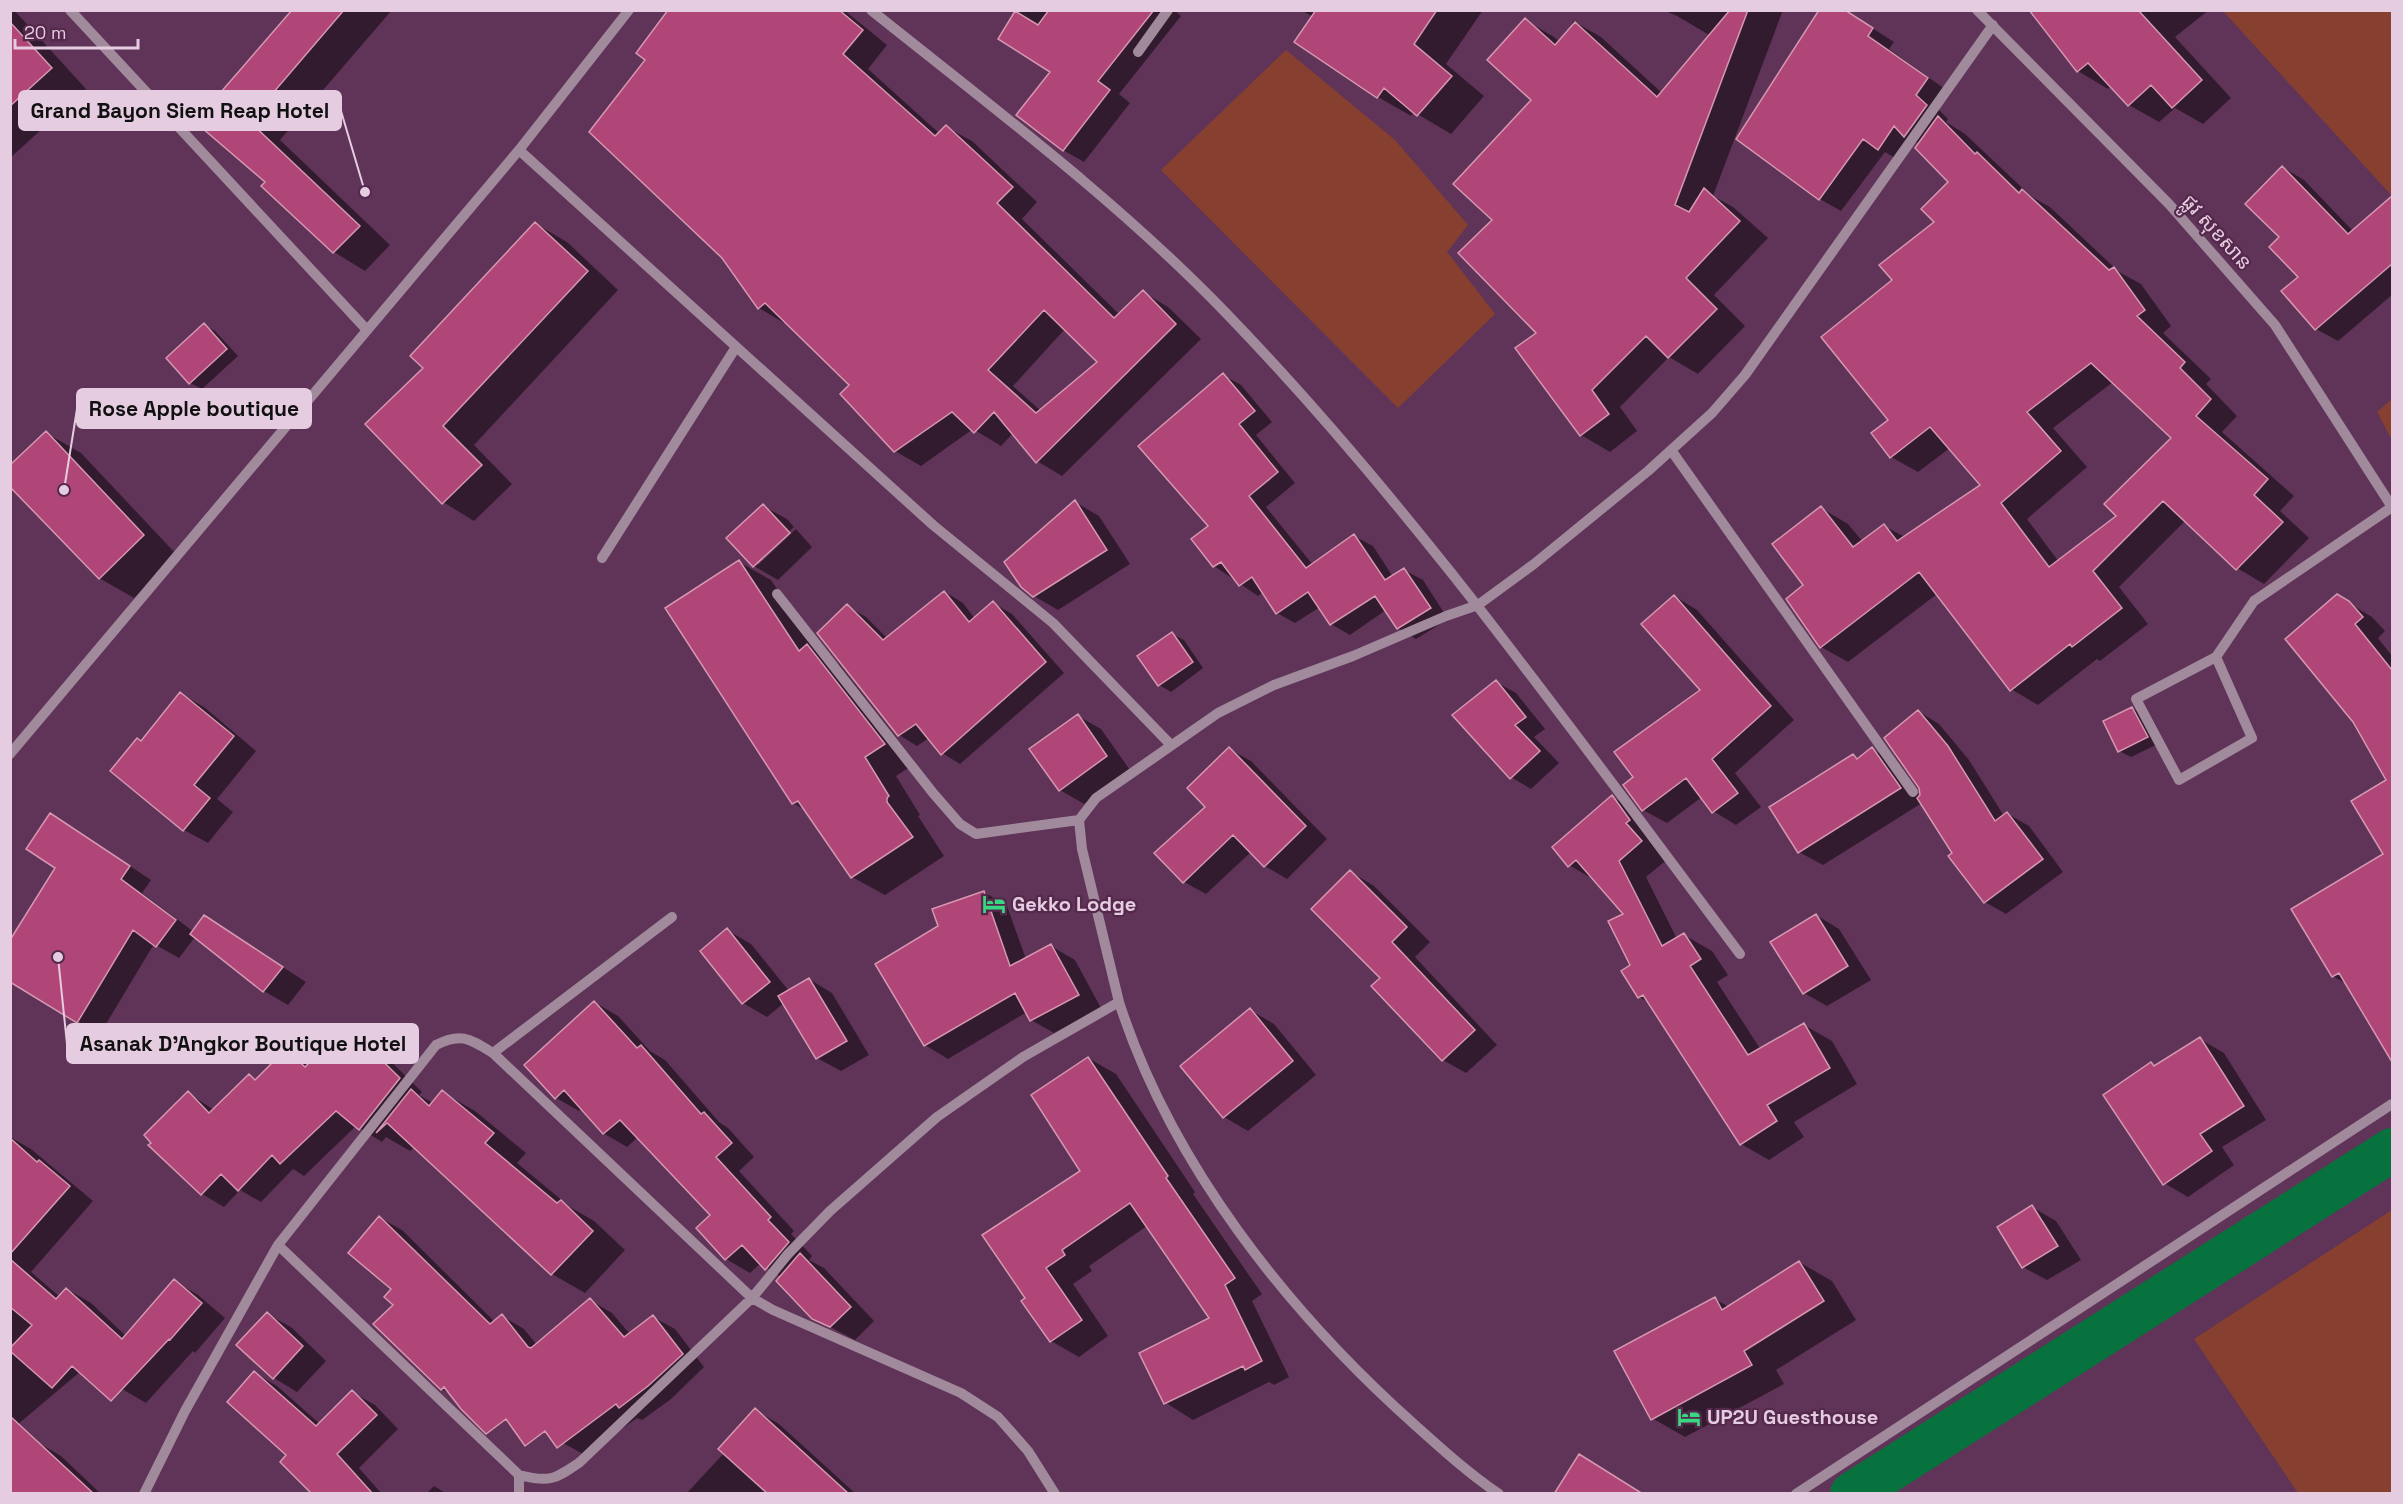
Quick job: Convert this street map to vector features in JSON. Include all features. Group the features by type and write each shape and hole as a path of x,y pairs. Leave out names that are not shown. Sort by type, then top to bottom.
{"street":[{"path":"70,10 367,330"},
{"path":"10,754 519,150 628,10"},
{"path":"871,10 1077,176 1154,242 1226,313 1368,470 1478,605 1740,954"},
{"path":"1138,52 1168,10"},
{"name":"ផ្លូវ សុខសាន","path":"1977,10 2169,204 2275,325 2392,507"},
{"path":"1499,1494 1470,1474 1385,1398 1321,1335 1257,1256 1200,1174 1151,1086 1133,1044 1119,1002 1082,849 1079,820 1096,798 1170,744 1218,713 1274,685 1353,656 1446,616 1478,605 1534,564 1671,450 1712,413 1745,375 1993,25"},
{"path":"519,150 933,525 1053,623 1170,744"},
{"path":"602,558 736,347"},
{"path":"1671,450 1913,792"},
{"path":"2216,657 2252,738 2179,780 2136,699 2216,657 2254,601 2392,507"},
{"path":"777,594 933,793 967,830 976,834 1079,820"},
{"path":"493,1053 672,917"},
{"path":"278,1245 519,1475 540,1480 558,1477 580,1462 752,1298 788,1254 830,1211 937,1117 1023,1057 1119,1002"},
{"path":"144,1494 185,1411 278,1245 436,1045 462,1036 493,1053 752,1298 772,1310 961,1392 998,1417 1028,1451 1055,1494"},
{"path":"1796,1494 2392,1104"},
{"path":"519,1475 519,1494"}],"shaded area":[{"path":"2223,11 2392,11 2392,196"},
{"path":"1286,50 1395,140 1468,225 1447,252 1495,314 1398,408 1161,170"},
{"path":"2392,399 2392,440 2377,412"},
{"path":"2392,1210 2392,1493 2298,1493 2194,1339"}],"building":[{"path":"292,10 344,10 249,121 360,226 333,253 261,186 265,182 195,122"},
{"path":"668,10 839,10 863,30 843,54 935,136 946,125 1013,187 997,203 1114,318 1143,290 1176,324 1036,463 994,412 974,433 952,412 894,452 840,394 849,385 765,303 758,309 722,258 589,132 645,60 636,53","holes":["1044,310 1097,362 1036,413 988,370"]},
{"path":"1049,10 1154,10 1098,81 1110,90 1063,151 1016,115 1050,72 998,39 1015,11 1038,25"},
{"path":"1316,10 1437,10 1414,44 1452,76 1417,116 1384,88 1377,98 1294,42"},
{"path":"1730,10 1748,10 1675,205 1689,212 1704,188 1740,221 1686,278 1717,309 1668,358 1646,336 1592,390 1609,414 1580,436 1515,348 1536,333 1458,253 1492,220 1453,184 1531,100 1487,60 1525,18 1555,45 1575,22 1657,97"},
{"path":"1819,10 1845,10 1873,28 1868,36 1928,78 1916,95 1927,105 1904,137 1894,126 1878,150 1863,139 1819,200 1736,139"},
{"path":"2029,10 2138,10 2202,80 2172,108 2151,85 2128,106 2088,63 2077,72"},
{"path":"10,22 52,68 10,106"},
{"path":"1938,116 1975,154 1977,152 2019,193 2022,189 2109,270 2114,267 2145,310 2137,316 2185,362 2180,368 2211,399 2196,416 2268,479 2254,495 2283,522 2236,570 2163,501 2093,571 2122,608 2072,647 2070,644 2010,691 1919,572 1820,648 1786,599 1803,585 1772,544 1821,506 1853,547 1884,524 1897,541 1980,485 1930,427 1890,458 1871,433 1888,420 1821,337 1892,280 1879,265 1934,222 1921,209 1948,182 1915,148","holes":["2091,363 2171,438 2104,504 2116,516 2049,567 2001,503 2061,451 2027,412"]},
{"path":"2282,166 2348,234 2392,196 2392,264 2315,330 2281,291 2298,277 2269,247 2279,237 2245,204"},
{"path":"535,222 588,271 443,426 482,465 442,504 365,424 423,368 410,356"},
{"path":"204,323 227,349 189,384 166,358"},
{"path":"1223,373 1255,411 1239,424 1278,472 1249,496 1306,568 1354,534 1385,580 1404,568 1431,608 1397,629 1375,596 1330,625 1308,592 1276,614 1252,577 1239,586 1221,562 1213,567 1191,539 1208,526 1138,446"},
{"path":"46,431 144,535 99,579 10,487 10,465"},
{"path":"1075,500 1107,550 1033,597 1021,587 1004,562"},
{"path":"763,504 790,533 753,567 726,538"},
{"path":"739,560 799,651 807,644 885,744 865,757 889,796 887,802 913,837 851,878 798,801 792,804 665,608"},
{"path":"944,591 969,622 993,601 1046,662 941,755 916,724 898,736 817,633 847,604 883,640"},
{"path":"2337,594 2349,601 2363,617 2355,624 2392,670 2392,1062 2339,973 2332,977 2291,909 2383,854 2351,801 2386,780 2353,722 2285,639"},
{"path":"1674,595 1771,706 1712,759 1738,793 1712,813 1686,778 1642,811 1623,785 1633,777 1614,752 1700,690 1641,624"},
{"path":"1172,632 1193,662 1158,686 1137,656"},
{"path":"1496,680 1526,717 1515,725 1540,751 1510,779 1452,715"},
{"path":"180,692 234,736 194,785 210,798 183,831 110,771 137,738 141,741"},
{"path":"2132,707 2148,737 2118,752 2103,721"},
{"path":"1918,710 1948,746 1995,821 2007,812 2043,859 1984,903 1948,856 1952,853 1917,798 1920,795 1919,788 1884,738"},
{"path":"1078,714 1107,756 1059,791 1029,749"},
{"path":"1229,747 1306,826 1264,867 1233,835 1183,883 1154,853 1205,807 1187,788"},
{"path":"1872,747 1901,788 1798,853 1769,807 1853,754 1857,759"},
{"path":"1612,795 1630,820 1626,823 1642,841 1619,861 1662,946 1684,933 1701,959 1690,966 1748,1055 1804,1023 1830,1068 1767,1105 1777,1121 1740,1145 1643,995 1638,998 1621,971 1630,965 1608,921 1623,914 1576,860 1568,867 1552,847"},
{"path":"50,813 130,866 121,879 176,920 156,947 133,930 77,1023 10,982 10,940 55,868 26,849"},
{"path":"1350,870 1407,927 1392,942 1475,1030 1442,1061 1371,986 1380,978 1311,909"},
{"path":"984,891 1010,966 1051,944 1079,995 1030,1021 1015,993 924,1046 875,964 938,926 932,909"},
{"path":"1816,914 1848,966 1803,994 1770,942"},
{"path":"204,915 283,967 263,992 190,934"},
{"path":"727,928 770,982 742,1004 700,951"},
{"path":"809,978 847,1041 816,1059 778,996"},
{"path":"594,1001 637,1048 641,1045 701,1114 704,1112 732,1143 716,1157 771,1217 768,1220 789,1242 765,1270 742,1245 725,1260 696,1228 710,1215 620,1120 603,1134 564,1090 555,1099 524,1065"},
{"path":"1250,1008 1293,1061 1223,1118 1180,1066"},
{"path":"346,1025 400,1078 359,1130 336,1111 280,1164 272,1155 238,1191 221,1174 201,1195 148,1145 151,1143 144,1135 188,1091 209,1113 249,1074 255,1080 286,1049 305,1067"},
{"path":"2200,1037 2244,1106 2200,1134 2212,1151 2163,1185 2103,1095 2151,1062 2154,1066"},
{"path":"1088,1057 1168,1176 1166,1178 1235,1278 1225,1285 1262,1361 1245,1370 1243,1366 1164,1404 1139,1353 1209,1318 1130,1203 1062,1250 1065,1255 1046,1268 1082,1320 1050,1342 1021,1301 1025,1298 982,1235 1080,1171 1031,1095"},
{"path":"411,1089 429,1106 442,1090 494,1133 485,1143 557,1203 561,1200 593,1231 551,1275 387,1123 376,1133"},
{"path":"10,1138 37,1162 39,1160 70,1186 10,1254"},
{"path":"2032,1205 2058,1246 2022,1268 1997,1227"},
{"path":"379,1216 490,1324 502,1314 528,1347 531,1348 590,1298 624,1337 653,1315 683,1354 648,1386 619,1408 616,1404 557,1448 545,1431 525,1446 506,1419 486,1434 461,1409 444,1387 441,1390 373,1324 393,1305 384,1297 391,1289 348,1253"},
{"path":"800,1253 851,1307 830,1327 812,1319 776,1281"},
{"path":"10,1259 56,1299 66,1288 122,1339 174,1279 202,1303 111,1401 72,1366 52,1388 10,1351 10,1348 32,1325 10,1307"},
{"path":"1799,1261 1824,1301 1744,1351 1752,1365 1651,1420 1614,1351 1715,1297 1722,1310"},
{"path":"267,1312 303,1346 273,1379 236,1345"},
{"path":"254,1371 316,1426 352,1390 377,1415 337,1454 373,1494 312,1494 280,1462 286,1455 227,1402"},
{"path":"755,1408 849,1494 768,1494 718,1449"},
{"path":"10,1416 94,1494 10,1494"},
{"path":"1579,1454 1643,1494 1554,1494"}],"waterway":[{"path":"1852,1494 2392,1150"}],"place":[{"name":"Grand Bayon Siem Reap Hotel","path":"365,192"},
{"name":"Rose Apple boutique","path":"64,490"},
{"name":"Gekko Lodge","path":"994,904"},
{"name":"Asanak D'Angkor Boutique Hotel","path":"58,957"},
{"name":"UP2U Guesthouse","path":"1689,1417"}]}
